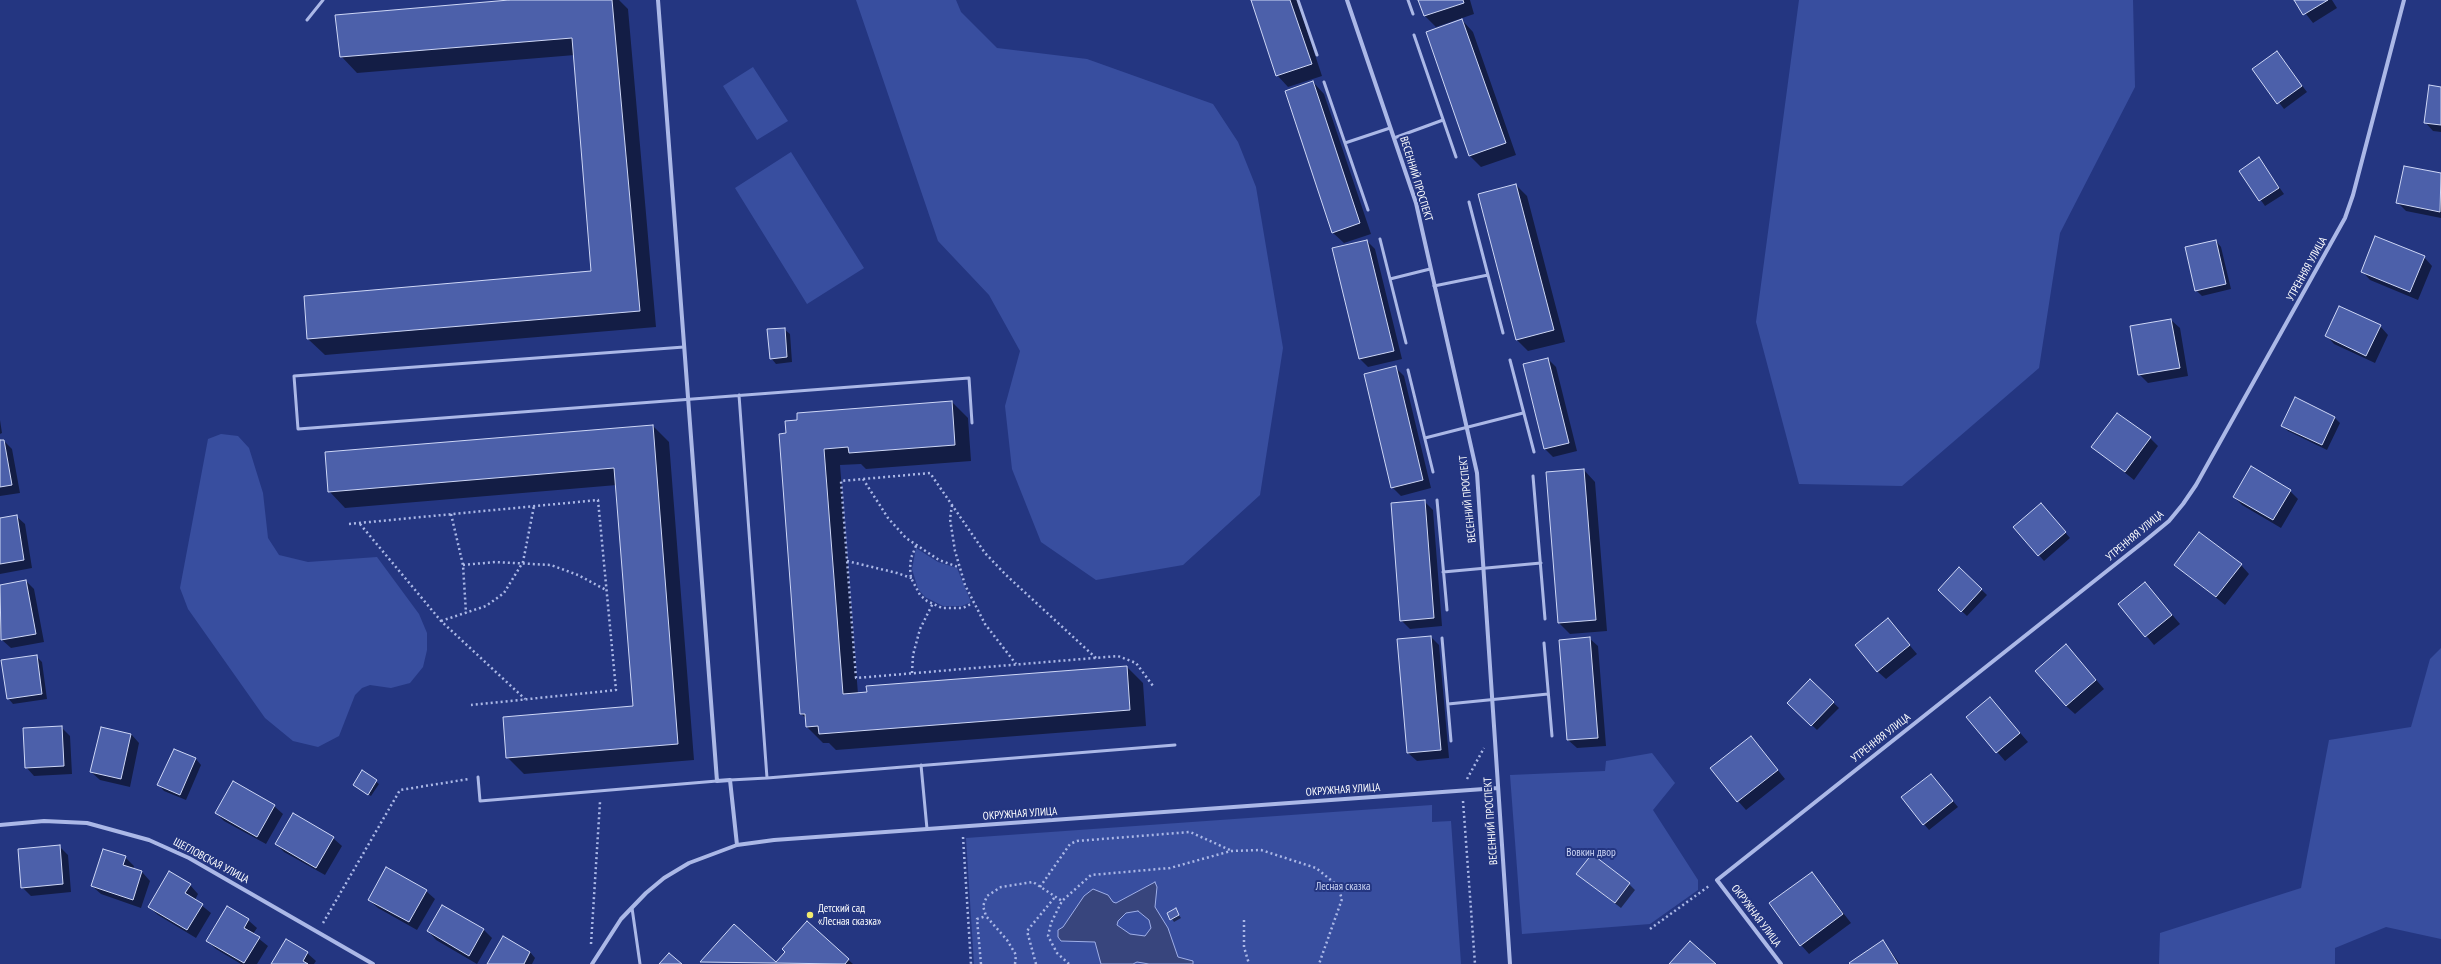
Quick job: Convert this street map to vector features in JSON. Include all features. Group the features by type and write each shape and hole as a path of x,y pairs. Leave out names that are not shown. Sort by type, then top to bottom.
{"street":[{"path":"658,0 717,782 730,780 737,845"},
{"name":"ВЕСЕННИЙ ПРОСПЕКТ","path":"1347,0 1416,203 1477,473 1510,964"},
{"name":"УТРЕННЯЯ УЛИЦА","path":"1717,880 2146,540 2169,521 2183,504 2196,484 2345,218 2353,195 2404,0"},
{"name":"ОКРУЖНАЯ УЛИЦА","path":"592,964 621,919 664,878 689,863 737,845 774,840 1498,788"},
{"name":"ЩЕГЛОВСКАЯ УЛИЦА","path":"0,825 44,821 72,822 87,823 128,833 189,858 373,964"},
{"name":"ОКРУЖНАЯ УЛИЦА","path":"1717,880 1781,964"}],"lane":[{"path":"307,20 323,0"},
{"path":"1298,0 1317,56"},
{"path":"1408,0 1413,14"},
{"path":"1414,35 1456,157"},
{"path":"1324,82 1368,210"},
{"path":"1394,138 1443,120"},
{"path":"1345,143 1390,128"},
{"path":"1469,202 1504,334"},
{"path":"1380,239 1406,343"},
{"path":"1390,279 1430,269"},
{"path":"1434,286 1488,275"},
{"path":"684,347 294,376 298,429 969,378 972,423"},
{"path":"1510,360 1534,452"},
{"path":"1408,370 1433,472"},
{"path":"739,395 767,778"},
{"path":"1425,438 1523,413"},
{"path":"1533,476 1545,619"},
{"path":"1437,500 1447,610"},
{"path":"1443,572 1541,563"},
{"path":"1442,638 1451,741"},
{"path":"1544,644 1552,736"},
{"path":"1448,704 1548,694"},
{"path":"730,780 1175,745"},
{"path":"921,765 927,829"},
{"path":"478,777 480,800 717,782"},
{"path":"632,908 640,964"}],"path":[{"path":"1096,658 1006,574 985,552 930,473 841,481 856,678 1016,665 1096,658 1118,656 1136,663 1152,686"},
{"path":"863,479 888,518 916,546 939,560 959,567"},
{"path":"349,524 598,500 616,690 471,705"},
{"path":"952,505 950,519 959,567 973,603 994,638 1016,665"},
{"path":"441,620 486,606 504,593 523,562 534,506"},
{"path":"451,514 463,565 466,613"},
{"path":"360,523 441,620 526,699"},
{"path":"916,546 911,558 913,579 920,595 933,603 951,609 963,608 973,603"},
{"path":"847,561 913,579"},
{"path":"463,565 523,562 551,565 578,575 607,591"},
{"path":"912,673 913,655 920,629 933,603"},
{"path":"318,932 400,790 478,777"},
{"path":"591,947 600,791"},
{"path":"962,827 971,964"},
{"path":"1040,887 1070,844 1077,840 1190,832 1231,851"},
{"path":"1069,964 1057,953 1048,936 1051,923 1062,901 1091,875 1170,868 1231,851 1261,850 1316,868 1337,885 1342,899 1319,964"},
{"path":"1650,929 1717,880"},
{"path":"1015,964 1016,956 1007,940 986,916 984,906 987,896 1001,887 1033,882 1062,901"},
{"path":"1036,964 1027,931 1055,896"},
{"path":"981,964 977,919 986,916"},
{"path":"1244,920 1244,947 1249,964"}],"green space":[{"path":"856,0 956,0 961,12 997,48 1087,59 1213,104 1238,142 1256,187 1283,348 1260,495 1183,565 1096,580 1041,542 1012,469 1005,406 1020,351 989,295 938,241"},
{"path":"1799,0 2133,0 2135,87 2060,233 2039,368 1902,486 1799,484 1756,322"},
{"path":"753,67 788,121 757,140 723,86"},
{"path":"791,152 864,268 807,304 735,188"},
{"path":"221,434 238,436 249,448 263,493 268,538 279,555 308,562 377,557 419,614 427,633 427,650 423,667 410,683 391,688 370,685 362,688 355,695 339,736 318,747 293,741 265,718 188,609 180,588 208,439"},
{"path":"916,548 938,562 957,568 971,602 962,606 943,606 925,597 918,589 912,569"},
{"path":"2441,648 2441,939 2386,927 2335,948 2335,964 2159,964 2160,933 2301,888 2329,740 2411,727 2430,659"},
{"name":"Вовкин двор","path":"1652,753 1675,783 1653,810 1698,880 1698,890 1650,924 1522,934 1510,775 1605,771 1606,761"},
{"name":"Лесная сказка","path":"1432,805 1432,822 1451,821 1461,964 974,964 966,838"}],"shaded area":[{"path":"1155,882 1157,887 1155,907 1168,928 1178,957 1193,961 1193,964 1149,964 1137,962 1133,964 1101,964 1095,942 1061,941 1058,937 1058,930 1063,927 1084,896 1093,889 1108,895 1113,902 1116,903","holes":["1138,911 1149,920 1151,928 1145,936 1130,934 1117,925 1118,921 1126,913"]}],"building":[{"path":"509,0 612,0 640,311 307,339 304,296 591,271 572,38 340,57 335,15"},
{"path":"1251,0 1290,0 1312,64 1276,76"},
{"path":"1418,0 1463,0 1464,3 1424,16"},
{"path":"2294,0 2328,0 2303,15"},
{"path":"1462,19 1506,143 1469,156 1426,32"},
{"path":"2277,51 2302,86 2277,104 2252,69"},
{"path":"1313,81 1360,223 1332,233 1285,91"},
{"path":"2429,85 2441,87 2441,125 2424,123"},
{"path":"2259,157 2279,188 2259,201 2239,171"},
{"path":"2404,166 2441,173 2440,212 2396,203"},
{"path":"1516,184 1554,330 1516,340 1478,194"},
{"path":"2375,236 2425,256 2410,292 2361,272"},
{"path":"1367,240 1394,351 1359,359 1332,248"},
{"path":"2216,240 2226,284 2195,291 2185,247"},
{"path":"2339,306 2381,325 2366,356 2325,336"},
{"path":"2171,319 2180,368 2138,375 2130,326"},
{"path":"785,328 787,357 770,359 767,329"},
{"path":"1548,358 1569,443 1544,449 1523,364"},
{"path":"1396,366 1423,480 1391,488 1364,374"},
{"path":"2295,397 2335,417 2322,445 2281,426"},
{"path":"952,401 955,445 849,453 848,447 824,449 843,694 867,692 866,686 1127,666 1130,710 819,734 818,726 806,727 805,714 800,714 779,434 786,433 785,421 797,420 797,413"},
{"path":"2117,413 2151,437 2125,472 2091,447"},
{"path":"653,425 678,744 506,758 503,717 633,706 614,468 328,492 325,452"},
{"path":"0,440 4,440 12,485 0,487"},
{"path":"2251,466 2291,490 2273,520 2233,497"},
{"path":"1584,469 1596,620 1558,623 1546,472"},
{"path":"1425,500 1434,618 1400,621 1391,503"},
{"path":"2041,503 2066,532 2038,556 2013,527"},
{"path":"17,515 24,560 0,564 0,518"},
{"path":"2199,532 2242,564 2216,597 2174,565"},
{"path":"1959,567 1982,589 1961,612 1938,590"},
{"path":"26,580 36,634 1,640 0,585"},
{"path":"2145,582 2172,615 2145,637 2118,604"},
{"path":"1888,618 1910,645 1877,672 1855,645"},
{"path":"1431,636 1441,750 1407,753 1397,639"},
{"path":"1590,637 1598,738 1567,740 1559,640"},
{"path":"2066,644 2096,680 2066,706 2035,671"},
{"path":"37,655 42,694 7,699 1,660"},
{"path":"1810,679 1834,702 1811,726 1787,703"},
{"path":"1990,697 2020,733 1996,753 1966,717"},
{"path":"62,726 64,766 25,768 23,728"},
{"path":"101,727 131,734 121,779 90,772"},
{"path":"1751,736 1778,770 1737,802 1710,768"},
{"path":"174,749 196,758 180,795 157,785"},
{"path":"362,770 377,780 368,795 353,785"},
{"path":"1931,774 1953,801 1923,825 1901,797"},
{"path":"233,781 275,805 257,837 215,813"},
{"path":"293,813 334,837 316,868 275,844"},
{"path":"60,845 63,884 21,888 18,849"},
{"path":"103,849 126,856 123,865 142,871 133,900 91,886"},
{"path":"1592,854 1630,883 1615,903 1576,874"},
{"path":"386,867 427,890 409,922 368,900"},
{"path":"169,871 191,884 185,893 203,904 187,930 148,907"},
{"path":"1812,872 1843,914 1800,946 1769,903"},
{"path":"442,905 484,929 469,956 427,931"},
{"path":"227,906 249,919 244,928 260,937 244,963 206,941"},
{"path":"1176,908 1179,915 1170,920 1167,913"},
{"path":"807,921 849,959 845,964 700,962 734,924 776,962 785,952 782,949"},
{"path":"503,936 530,952 524,964 487,964"},
{"path":"286,939 308,952 303,961 308,964 271,964"},
{"path":"1883,940 1898,964 1849,963"},
{"path":"1690,941 1716,964 1669,964"},
{"path":"669,953 682,964 659,964"}],"place":[{"name":"Детский сад «Лесная сказка»","path":"810,915"}]}
